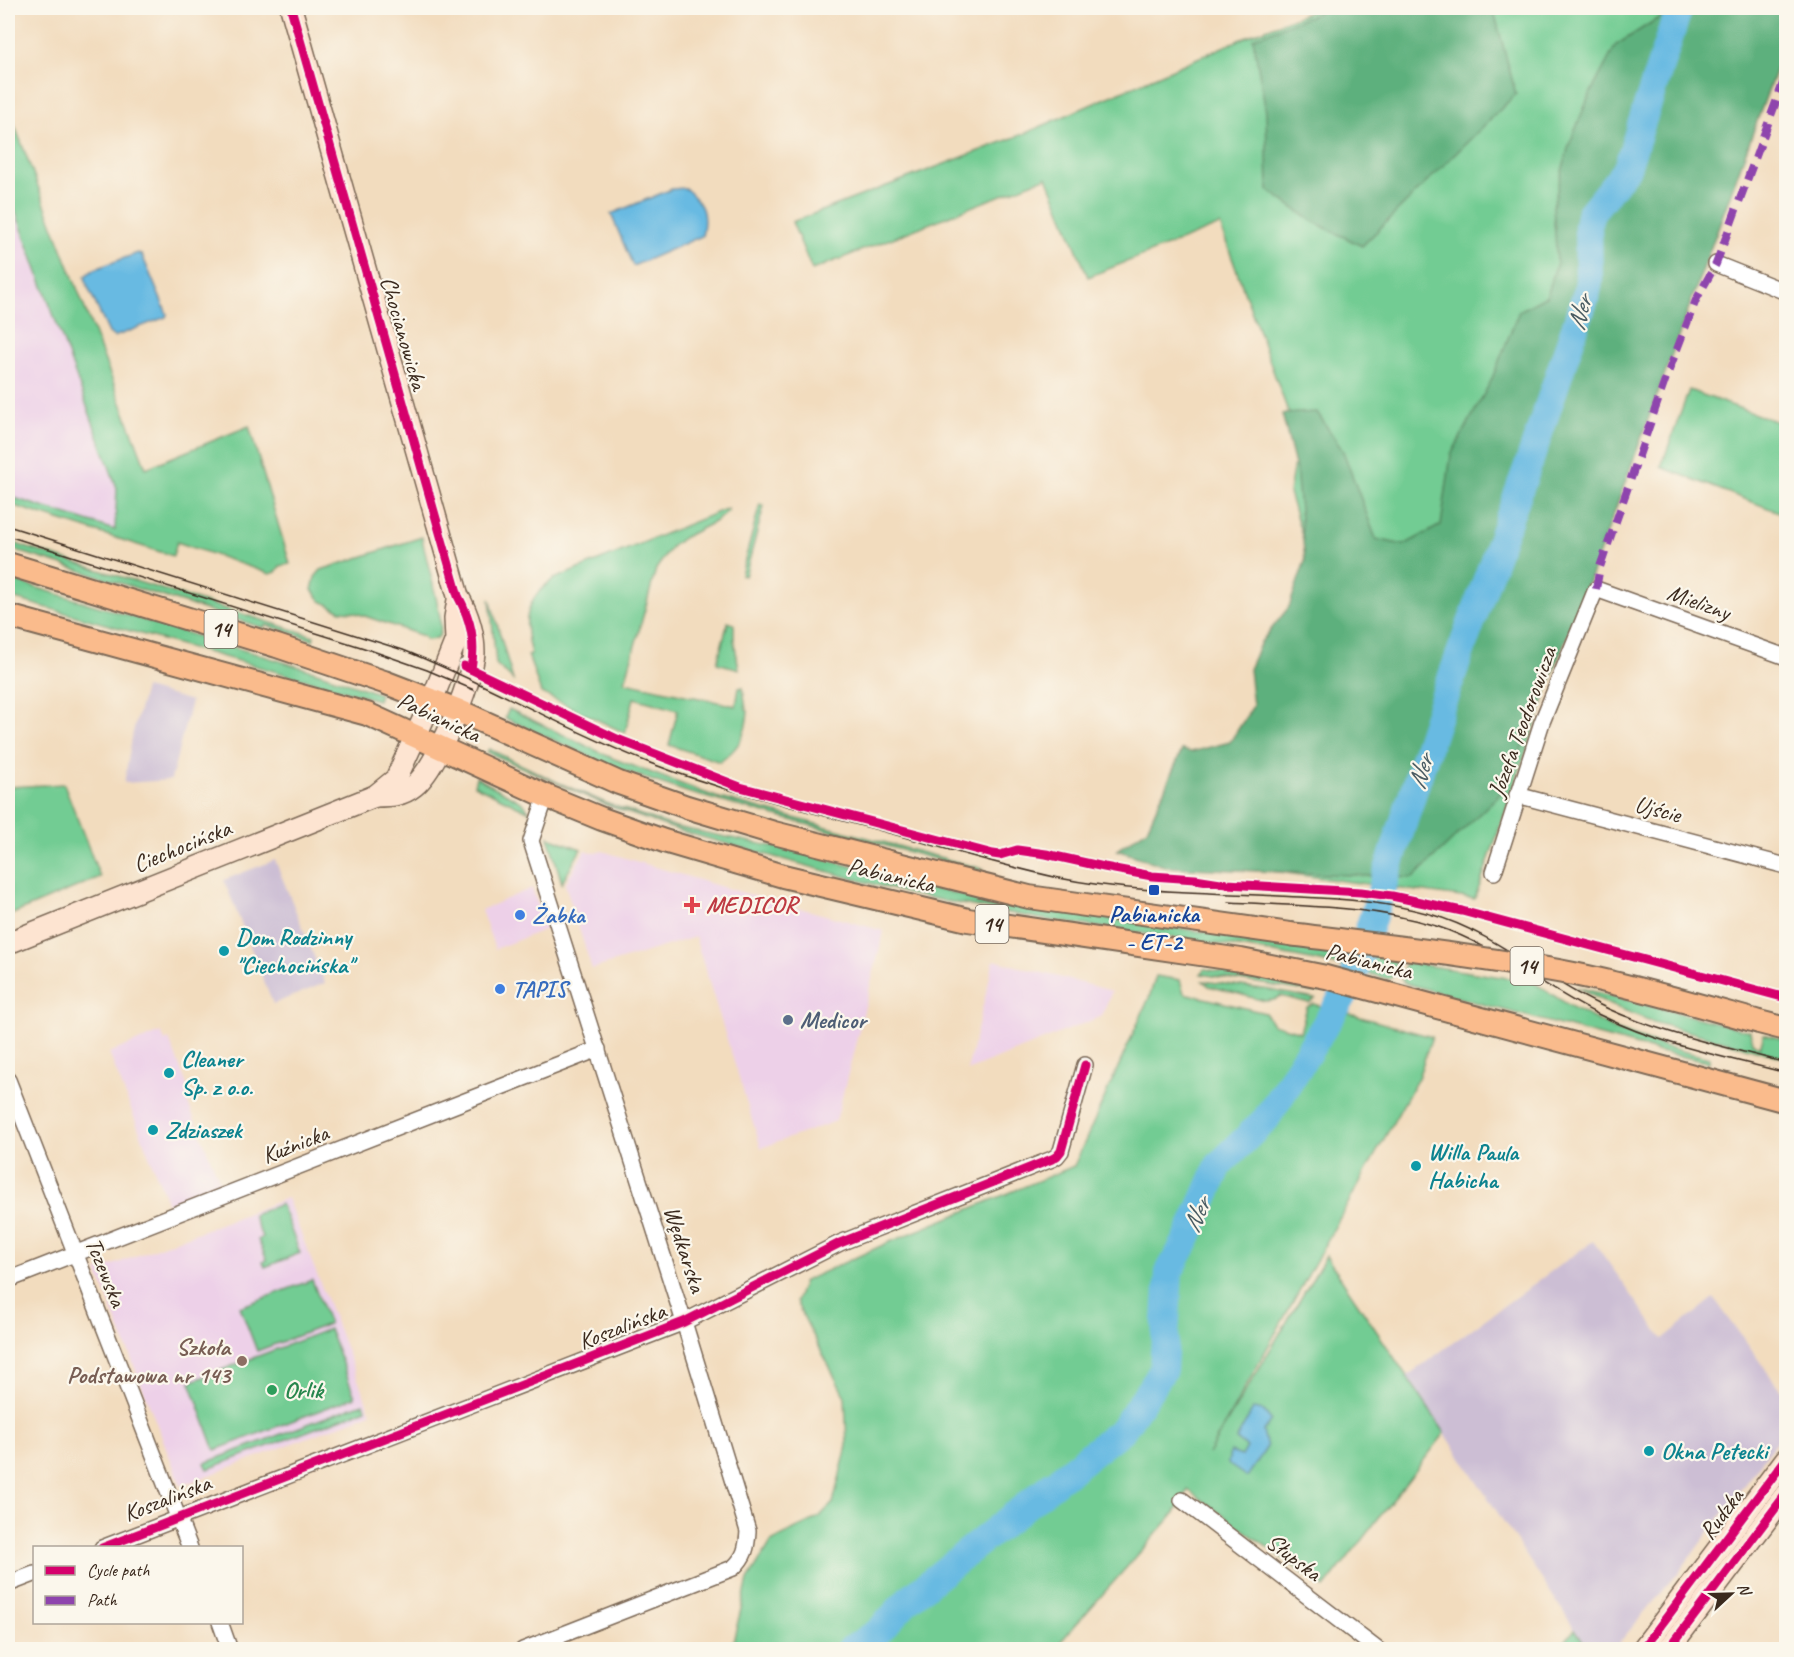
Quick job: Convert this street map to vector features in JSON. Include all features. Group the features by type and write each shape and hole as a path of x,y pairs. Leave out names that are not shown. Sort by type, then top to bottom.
{"main road":[{"name":"Pabianicka","path":"8,564 277,646 432,700 619,783 687,807 774,833 1029,897 1517,964 1628,986 1786,1029"},
{"name":"Pabianicka","path":"8,616 367,714 546,796 664,841 783,876 904,907 1010,927 1241,960 1326,977 1786,1101"}],"street":[{"name":"Chocianowicka","path":"291,8 458,596 469,620 474,651 471,669 457,710 440,747"},
{"path":"1716,264 1786,291"},
{"name":"Mielizny","path":"1596,589 1786,657"},
{"name":"Józefa Teodorowicza","path":"1494,872 1542,722 1596,589"},
{"name":"Chocianowicka","path":"417,736 456,640 455,618 458,596"},
{"name":"Ciechocińska","path":"8,943 375,796 396,778 417,736"},
{"name":"Ciechocińska","path":"375,796 397,796 415,785 432,765 440,747"},
{"name":"Ujście","path":"1517,795 1786,866"},
{"name":"Wędkarska","path":"523,1650 733,1568 742,1560 747,1548 748,1531 531,841 546,796"},
{"name":"Kuźnicka","path":"8,1280 598,1049"},
{"name":"Koszalińska","path":"107,1546 684,1322 840,1243 1057,1156 1061,1151 1085,1065"},
{"name":"Tczewska","path":"8,1080 189,1546"},
{"name":"Rudzka","path":"1642,1650 1786,1460"},
{"name":"Rudzka","path":"1668,1650 1786,1494"},
{"name":"Słupska","path":"1182,1500 1378,1650"},
{"path":"8,1584 33,1574"},
{"path":"220,1624 230,1650"}],"shaded area":[{"path":"8,108 146,469 177,542 173,556 8,504"},
{"path":"145,688 191,701 171,780 124,783 133,732"},
{"path":"585,850 595,853 602,851 722,887 884,931 836,1121 761,1148 695,937 592,969 565,884"},
{"path":"275,860 325,983 273,1004 224,880"},
{"path":"532,888 546,929 495,949 481,910"},
{"path":"994,960 1112,991 1102,1016 967,1071"},
{"path":"161,1032 165,1041 169,1039 192,1098 187,1101 221,1185 168,1204 109,1053"},
{"name":"Szkoła Podstawowa nr 143","path":"287,1198 371,1413 181,1486 97,1271"},
{"path":"1593,1241 1663,1339 1714,1298 1776,1384 1786,1394 1786,1429 1678,1573 1614,1649 1588,1649 1407,1376"}],"green space":[{"path":"1320,8 1784,8 1475,899 1117,850 1147,829 1182,750 1212,761 1265,715 1314,575 1289,493 1298,439 1220,225 1088,277 1047,177 812,270 792,222 1026,133 1248,36"},
{"path":"1330,8 1493,8 1516,94 1362,246 1312,221 1268,190 1266,112 1253,38"},
{"path":"1680,8 1786,8 1786,42 1587,587 1506,788 1413,878 1167,867 1117,850 1147,829 1182,750 1191,752 1230,742 1253,706 1249,669 1261,642 1289,607 1305,561 1296,469 1282,414 1317,412 1343,451 1376,539 1404,545 1441,525 1451,455 1491,381 1519,311 1547,296 1557,262 1553,206 1569,145 1589,96 1616,45 1657,19"},
{"path":"8,108 146,468 249,426 290,564 280,566 276,572 270,574 177,542 173,556 8,504 8,496 115,530 117,488 8,191"},
{"path":"1689,390 1786,425 1786,515 1661,467"},
{"path":"760,504 764,506 745,576 741,575"},
{"path":"728,508 728,511 716,521 672,546 656,569 625,682 736,706 739,688 743,687 748,711 747,720 744,734 733,751 720,762 669,745 678,710 634,698 625,733 541,693 528,655 531,654 527,621 532,603 544,586 554,579"},
{"path":"422,537 440,619 439,636 433,640 426,640 423,636 353,612 341,611 321,601 312,590 315,577 321,570"},
{"path":"8,541 314,636 313,640 266,625 264,628 8,548"},
{"path":"8,579 323,674 380,694 378,700 8,597"},
{"path":"490,599 513,680 496,664"},
{"path":"728,622 734,624 739,669 717,663"},
{"path":"509,709 612,758 716,797 983,869 979,871 690,793 615,768 505,718"},
{"path":"489,749 606,803 676,827 791,850 939,890 1018,906 1396,960 1392,977 1389,979 1331,964 1259,950 1041,919 909,894 677,830 606,805 487,752"},
{"path":"476,777 523,803 530,812 474,785"},
{"path":"64,784 100,877 8,916 8,787"},
{"path":"549,837 581,849 562,883 550,843"},
{"path":"1405,962 1533,982 1570,1006 1614,1029 1666,1047 1710,1058 1709,1062 1660,1052 1404,983 1401,979"},
{"path":"1205,969 1321,989 1319,992 1312,992 1201,974"},
{"path":"1156,976 1180,980 1184,993 1265,1013 1273,1024 1300,1032 1307,1007 1314,1004 1432,1037 1418,1078 1208,1454 1326,1256 1445,1433 1324,1588 1188,1490 1174,1514 1054,1649 731,1650 748,1580 771,1542 819,1517 833,1503 847,1446 845,1397 796,1302 804,1281 885,1244 1074,1166 1149,998"},
{"path":"1203,981 1271,990 1315,999 1309,1003 1281,996 1265,1001 1209,986"},
{"path":"1576,987 1750,1031 1752,1042 1760,1047 1764,1034 1786,1040 1786,1058 1653,1022 1611,1005"},
{"path":"281,1204 300,1253 265,1267 263,1262 267,1260 258,1240 262,1237 253,1215"},
{"path":"312,1280 329,1324 257,1351 240,1307"},
{"name":"Orlik","path":"329,1329 355,1397 215,1450 190,1382"},
{"path":"363,1403 366,1409 208,1469 205,1463"},
{"path":"1575,1629 1588,1649 1559,1649"}],"water":[{"path":"685,188 702,209 704,221 702,236 633,266 611,214 672,189"},
{"path":"138,253 142,255 167,314 166,317 114,337 109,333 85,276 95,269"},
{"path":"1253,1409 1264,1411 1271,1420 1263,1431 1267,1447 1247,1477 1228,1464 1230,1452 1242,1456 1247,1447 1236,1440"}],"waterway":[{"name":"Ner","path":"1062,1477 1123,1429 1163,1370 1169,1272 1186,1241 1219,1165 1266,1119 1351,984 1440,709 1530,460 1587,292 1590,214 1627,168 1679,8"},
{"name":"Ner","path":"850,1650 878,1632 909,1599 1053,1484"}],"tram line":[{"path":"8,526 403,650 618,750 676,773 730,790 1059,878 1149,890 1349,900 1430,914 1453,922 1496,943 1577,993 1620,1014 1690,1038 1786,1063"},
{"path":"8,536 364,648 427,670 474,690"},
{"path":"1229,902 1359,910 1436,926 1501,956 1583,1006 1626,1027 1694,1050 1786,1073"}],"marked path":[{"path":"1596,589 1600,567 1666,378 1696,300 1716,264 1786,75"}],"cycle path":[{"path":"291,8 458,596 469,623 473,640 471,669"},
{"path":"464,666 617,739 740,787 993,854 1000,855 1017,850 1152,876 1392,896 1462,911 1786,998"},
{"path":"107,1546 684,1322 840,1243 1052,1159 1061,1151 1085,1065"},
{"path":"1642,1650 1786,1459"},
{"path":"1668,1650 1786,1494"}],"place":[{"name":"Pabianicka - ET-2","path":"1154,890"},
{"name":"MEDICOR","path":"692,905"},
{"name":"Żabka","path":"520,915"},
{"name":"Dom Rodzinny \"Ciechocińska\"","path":"224,951"},
{"name":"TAPIS","path":"500,989"},
{"name":"Medicor","path":"788,1020"},
{"name":"Cleaner Sp. z o.o.","path":"169,1073"},
{"name":"Zdziaszek","path":"153,1130"},
{"name":"Willa Paula Habicha","path":"1416,1166"},
{"name":"Szkoła Podstawowa nr 143","path":"242,1361"},
{"name":"Orlik","path":"272,1390"},
{"name":"Okna Petecki","path":"1649,1451"}]}
